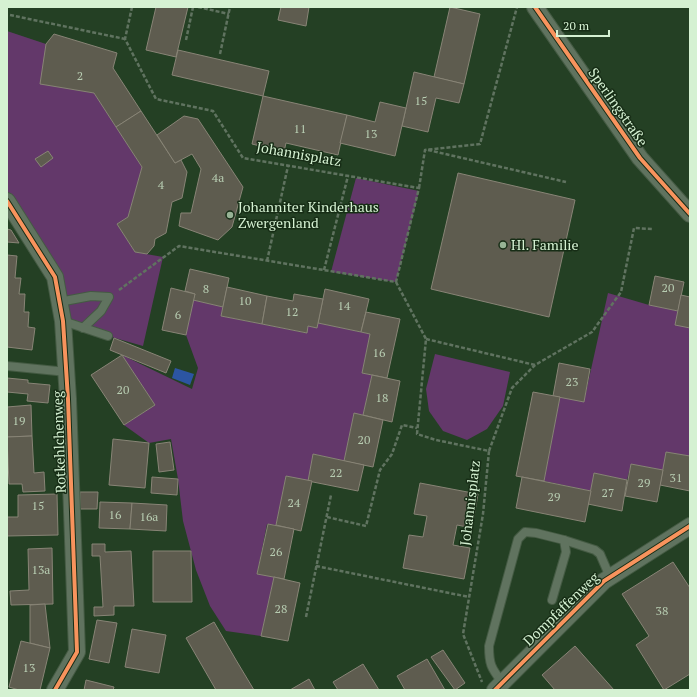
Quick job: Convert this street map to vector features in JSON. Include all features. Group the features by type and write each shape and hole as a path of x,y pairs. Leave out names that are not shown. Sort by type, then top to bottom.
{"street":[{"name":"Sperlingstraße","path":"535,7 640,158 690,214"},
{"name":"Rotkehlchenweg","path":"7,201 54,277 63,321 67,372 77,652 55,690"},
{"name":"Dompfaffenweg","path":"493,685 604,581 690,526"}],"lane":[{"path":"59,302 91,296 109,297 101,311 83,328"},
{"path":"63,321 108,336"},
{"path":"7,366 67,372"},
{"path":"493,685 489,646 518,539 525,532 536,533 564,540 596,550 600,554 610,577"},
{"path":"552,600 566,552 564,540"}],"path":[{"path":"10,15 125,39 132,7"},
{"path":"186,40 193,7"},
{"path":"198,7 229,14"},
{"path":"220,54 230,7"},
{"path":"425,150 480,144 517,7"},
{"path":"425,150 566,182"},
{"path":"327,517 366,526 380,470 392,454 402,425 417,428 426,339 396,282 419,188 425,150"},
{"path":"267,261 288,166"},
{"path":"324,270 348,176"},
{"path":"489,451 512,388 535,365 592,332 621,292 634,228 652,229"},
{"path":"109,297 179,246 396,282"},
{"path":"426,339 535,365"},
{"path":"306,617 331,495"},
{"path":"316,566 469,597"}],"shaded area":[{"path":"7,31 46,44 41,84 94,93 142,167 128,217 117,224 135,252 163,257 143,346 63,321 54,277 7,201"},
{"path":"356,178 419,191 396,282 331,272"},
{"path":"608,293 649,305 678,311 690,328 690,456 666,452 663,470 631,464 627,480 594,473 591,491 544,481 560,397 584,401"},
{"path":"193,300 223,307 221,316 306,333 308,326 317,328 318,323 370,334 362,373 372,375 363,415 354,414 344,461 314,454 308,481 286,476 276,525 267,524 257,574 274,577 261,636 226,631 210,606 196,570 183,521 171,439 149,443 124,425 155,405 122,355 192,389 198,368 186,335"},
{"path":"435,354 510,372 503,406 487,429 467,440 443,431 429,411 426,389"}],"water":[{"path":"175,368 194,374 190,385 172,378"}],"building":[{"path":"156,7 188,7 176,57 146,50"},
{"path":"281,7 309,7 306,26 278,20"},
{"path":"450,7 480,14 464,84 434,77"},
{"path":"54,34 117,53 113,68 141,111 116,127 94,93 40,84 46,44"},
{"path":"178,50 269,71 263,96 172,75"},
{"path":"414,72 464,84 459,103 436,98 428,132 402,126"},
{"path":"263,96 347,115 338,155 286,143 284,152 252,144"},
{"path":"380,102 406,108 395,156 340,143 347,115 375,122"},
{"path":"141,111 175,163 181,160 187,172 182,198 172,202 166,233 155,239 154,246 147,254 135,252 117,224 128,217 142,167 116,127"},
{"path":"184,116 198,119 243,187 232,227 218,240 179,226 181,213 191,213 201,169 192,154 175,163 157,135"},
{"path":"48,151 53,158 41,167 35,159"},
{"name":"Hl. Familie","path":"458,173 575,200 549,317 431,289"},
{"path":"7,229 11,230 19,243 7,242"},
{"path":"7,255 17,256 15,278 21,278 19,294 25,294 24,312 29,312 28,327 35,328 32,350 7,347"},
{"path":"190,269 229,278 223,307 193,300 195,294 185,291"},
{"path":"655,276 684,282 678,311 649,305"},
{"path":"227,287 267,296 262,324 221,316"},
{"path":"171,288 195,294 186,335 162,330"},
{"path":"325,289 369,299 361,332 318,323"},
{"path":"294,294 323,299 317,328 308,326 307,333 262,324 267,296 293,301"},
{"path":"681,295 690,297 690,328 675,325"},
{"path":"366,312 400,319 387,378 362,373 370,334 361,332"},
{"path":"114,338 171,361 166,373 110,350"},
{"path":"122,355 155,405 124,425 91,375"},
{"path":"559,363 590,369 584,402 553,396"},
{"path":"372,375 400,381 392,422 363,415"},
{"path":"7,378 28,380 28,383 50,385 48,403 27,401 28,394 7,392"},
{"path":"533,392 560,397 544,481 516,476"},
{"path":"31,405 32,436 7,437 7,407"},
{"path":"354,413 383,420 373,467 344,461"},
{"path":"32,436 34,473 44,472 45,491 23,492 22,484 9,484 7,437"},
{"path":"113,439 149,443 145,488 109,485"},
{"path":"170,442 174,470 159,472 156,444"},
{"path":"666,452 690,456 690,491 660,485"},
{"path":"313,454 364,465 358,491 308,481"},
{"path":"631,464 663,470 657,502 625,496"},
{"path":"594,473 627,480 622,511 588,504"},
{"path":"286,476 312,481 301,531 276,525"},
{"path":"152,477 178,479 177,495 151,493"},
{"path":"522,477 591,491 585,522 516,508"},
{"path":"420,483 478,494 472,528 457,525 453,545 470,548 464,579 403,568 409,535 423,537 427,516 414,514"},
{"path":"80,492 98,492 97,509 80,509"},
{"path":"57,494 58,535 7,536 7,517 18,517 18,495"},
{"path":"100,502 132,503 130,529 99,528"},
{"path":"132,503 167,505 166,531 130,529"},
{"path":"268,524 294,529 284,579 257,574"},
{"path":"92,544 105,544 105,552 131,551 134,606 114,606 114,615 94,616 94,607 103,607 100,556 92,556"},
{"path":"52,548 53,604 11,605 10,591 29,590 28,549"},
{"path":"153,551 191,551 192,602 153,602"},
{"path":"673,562 690,588 690,674 664,690 636,645 649,636 622,594"},
{"path":"274,577 300,583 288,641 261,636"},
{"path":"45,604 50,648 30,643 30,605"},
{"path":"97,620 117,623 109,663 89,659"},
{"path":"214,622 254,690 216,690 186,638"},
{"path":"132,629 166,635 159,673 125,667"},
{"path":"21,641 50,648 40,690 19,690 9,687"},
{"path":"575,646 614,690 555,690 542,675"},
{"path":"443,650 465,683 455,690 431,657"},
{"path":"427,659 445,690 405,690 397,676"},
{"path":"363,664 379,690 338,690 333,682"},
{"path":"309,679 315,690 290,690"},
{"path":"86,680 114,687 113,690 84,690"}],"cycle path":[{"path":"535,7 640,158 690,214"},
{"path":"7,201 55,277 63,321 68,399 77,652 55,690"},
{"path":"495,690 604,581 690,526"}],"place":[{"name":"Johanniter Kinderhaus Zwergenland","path":"230,215"},
{"name":"Hl. Familie","path":"503,245"}]}
